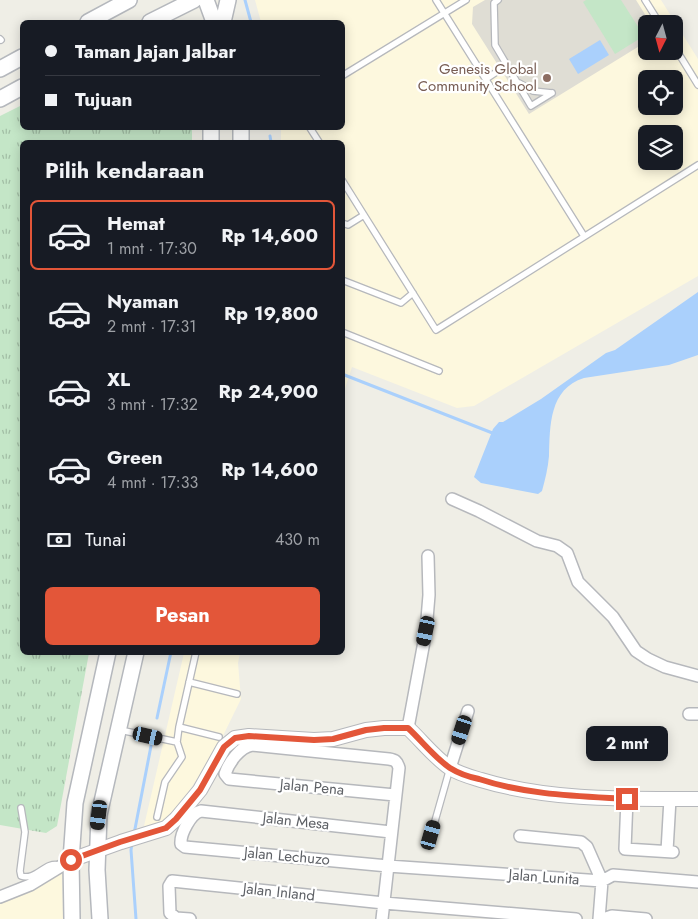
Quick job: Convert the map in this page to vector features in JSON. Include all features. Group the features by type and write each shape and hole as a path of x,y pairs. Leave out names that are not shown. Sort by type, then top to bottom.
{"main road":[{"path":"91,20 128,0"},
{"path":"155,20 179,10 194,0"},
{"path":"206,0 213,20"},
{"path":"223,20 228,0"},
{"path":"0,69 20,58"},
{"path":"0,99 20,88"},
{"path":"72,919 66,863 75,803 107,655"},
{"path":"100,919 97,852 99,815 135,655"}],"street":[{"path":"452,499 536,541 564,549 578,582 613,617 636,651 665,667 698,676"},
{"path":"408,728 426,631 429,595 428,556"},
{"path":"450,768 468,712"},
{"path":"0,897 30,885 66,863 120,842 166,828 200,790 224,747 235,738 249,736 324,740 366,730 408,728 450,768 493,784 538,793 627,799 698,799"},
{"name":"Jalan Pena","path":"252,745 389,759 398,763 399,768 395,795 229,779 225,774 237,753 252,745"},
{"path":"382,919 395,795"},
{"path":"627,799 625,850 670,852 670,799"},
{"name":"Jalan Mesa","path":"185,847 181,844 182,835 192,816 201,811 391,832"},
{"path":"520,836 581,842 587,846 602,881 599,919"},
{"name":"Jalan Lechuzo","path":"185,847 388,866"},
{"name":"Jalan Lunita","path":"388,866 602,881 613,875 698,882"},
{"name":"Jalan Inland","path":"190,919 176,918 170,913 169,886 174,881 384,903 576,919"},
{"path":"603,919 612,916 646,919"}],"lane":[{"path":"436,0 584,236"},
{"path":"345,74 466,0"},
{"path":"498,0 494,3 495,45 507,65 532,106 552,93 533,91 518,83"},
{"path":"645,0 654,15"},
{"path":"683,60 698,85"},
{"path":"486,79 507,65"},
{"path":"345,185 436,330 698,165"},
{"path":"345,224 348,225 364,215"},
{"path":"345,281 401,303 413,293"},
{"path":"345,333 438,371"},
{"path":"157,817 166,782 182,757 177,742 195,655"},
{"path":"189,682 237,694"},
{"path":"179,727 219,737"},
{"path":"118,729 177,742"},
{"path":"431,835 450,768"},
{"path":"21,808 25,832 21,876 30,877 53,865 66,863"}],"shaded area":[{"path":"255,0 661,0 670,15 638,15 638,60 683,60 683,35 698,59 698,276 474,406 457,408 352,367 345,389 345,140 281,140 281,130 345,130 345,20 260,20"},
{"name":"Genesis Global Community School","path":"485,0 636,0 645,15 638,15 638,47 529,114 472,24 473,7"},
{"path":"184,655 240,655 238,663 241,699 217,748 173,816 158,826 144,826"},
{"path":"62,871 63,919 0,919 0,899"}],"green space":[{"path":"586,0 621,0 638,27 638,40 615,54 583,2"},
{"path":"20,106 20,130 192,130 192,140 20,140 20,655 89,655 57,826 46,833 0,825 0,116"}],"water":[{"path":"600,40 609,55 578,74 569,59"},
{"path":"698,292 698,355 669,365 584,378 572,383 564,391 558,400 551,421 549,460 542,491 538,494 481,483 474,477 493,429 499,422 503,422 541,399"}],"waterway":[{"path":"245,0 250,20"},
{"path":"270,136 271,140"},
{"path":"345,375 495,434"},
{"path":"157,718 170,655"},
{"path":"134,834 151,746"},
{"path":"132,843 136,919"}],"place":[{"name":"Genesis Global Community School","path":"547,78"}],"route":[{"path":"71,860 166,828 200,790 224,747 235,738 249,736 314,740 333,739 366,730 408,728 450,768 470,777 493,784 538,793 627,799"}]}
